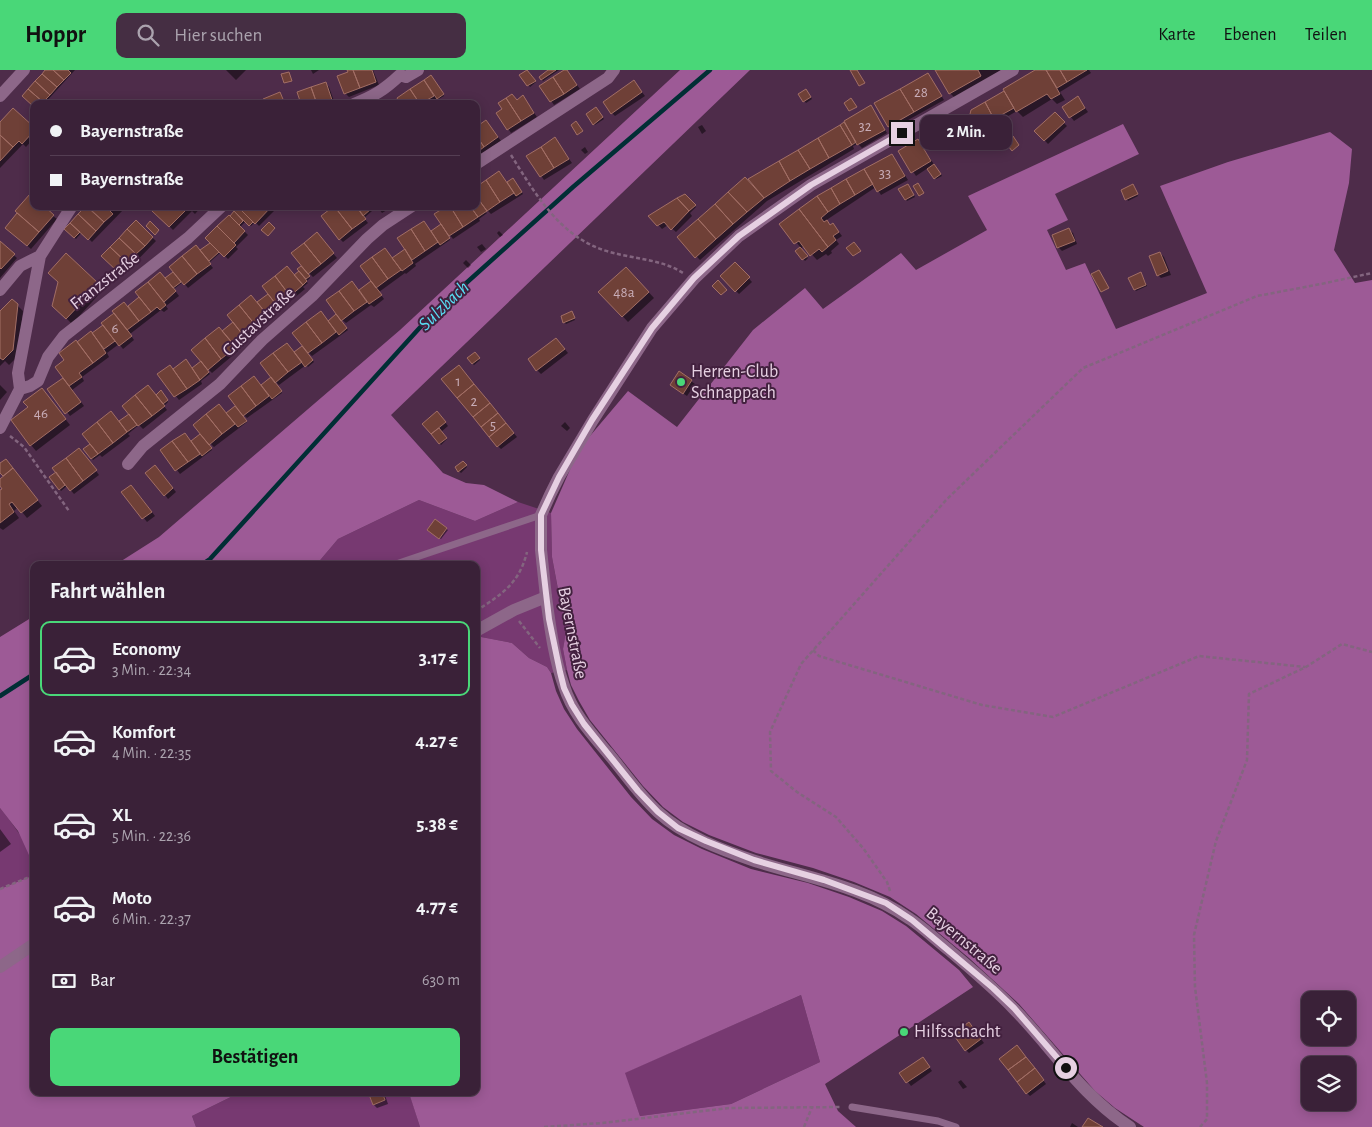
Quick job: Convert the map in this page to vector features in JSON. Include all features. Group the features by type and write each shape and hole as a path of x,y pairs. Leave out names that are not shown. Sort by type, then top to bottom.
{"street":[{"path":"0,96 24,70"},
{"path":"364,100 386,89 399,72 406,77 418,70"},
{"path":"480,161 608,78 614,70"},
{"name":"Bayernstraße","path":"1013,70 811,185 739,236 694,278 652,328 615,384 559,477 541,515 541,550 546,596 560,672 564,688 572,705 584,724 638,791 658,812 678,828 714,845 754,860 810,875 852,889 886,903 912,920 993,988 1014,1008 1090,1096 1130,1127"},
{"path":"0,428 20,389 18,373 40,256 69,210"},
{"name":"Franzstraße","path":"20,389 38,381 48,357 64,336 188,238 218,210"},
{"name":"Gustavstraße","path":"128,464 143,446 220,384 262,340 312,296 367,239 383,225 406,210"},
{"path":"0,290 20,266 40,256"},
{"path":"480,629 546,596"},
{"path":"0,968 30,947"}],"lane":[{"path":"405,561 541,515"},
{"path":"852,1107 929,1120 956,1127"}],"path":[{"path":"504,145 528,183 552,214 576,237 589,245 610,252 660,263 678,269 694,278"},
{"path":"886,903 890,892 887,882 863,848 836,817 797,792 771,771 770,732 801,664 947,499 1083,368 1257,296 1372,272"},
{"path":"0,428 24,447 69,511"},
{"path":"480,608 500,595 518,578 528,549"},
{"path":"500,595 540,649"},
{"path":"1200,1127 1207,1119 1207,1084 1195,987 1194,935 1216,841 1247,760 1249,694 1306,667 1342,644 1372,652"},
{"path":"813,650 819,656 982,705 1053,717 1199,656 1306,667"},
{"path":"0,890 30,877"},
{"path":"804,1127 812,1107"},
{"path":"544,1127 602,1123 729,1108 852,1107"}],"shaded area":[{"path":"680,70 750,70 391,415 443,473 466,483 484,485 518,502 475,521 419,500 338,539 319,561 121,561 159,537 400,330"},
{"path":"1123,124 1139,154 1055,194 1068,220 1047,230 1066,270 1085,263 1116,329 1207,293 1160,186 1228,162 1330,132 1352,149 1349,183 1334,250 1355,283 1372,280 1372,1127 1144,1127 1115,1108 1095,1091 1019,1004 969,958 916,914 890,897 854,882 813,868 756,853 709,835 683,822 663,807 643,786 590,720 571,685 563,649 566,632 552,557 551,513 579,449 628,391 677,427 753,330 805,288 823,309 901,253 916,270 987,230 968,196"},
{"path":"419,500 475,521 518,502 551,513 552,557 566,633 563,649 567,670 551,673 547,667 529,658 512,643 480,637 480,561 319,561 338,539"},
{"path":"30,618 30,857 18,831 0,808 0,637"},
{"path":"480,637 512,643 529,658 547,667 564,709 577,729 631,797 652,819 674,835 751,869 808,883 882,911 906,926 959,970 973,987 825,1084 838,1111 856,1127 420,1127 410,1096 480,1096","holes":["801,995 820,1062 731,1104 640,1116 625,1073"]},
{"path":"0,808 17,831 30,855 30,877 0,889"},
{"path":"30,877 30,1096 233,1096 192,1116 196,1127 0,1127 0,889"},
{"path":"801,995 820,1062 731,1104 640,1116 624,1073"},
{"path":"233,1096 410,1096 420,1127 196,1127 192,1116"}],"building":[{"path":"45,70 53,70 64,80 57,87 42,74"},
{"path":"53,70 68,70 71,73 64,80"},
{"path":"347,70 353,70 360,88 344,94 337,76 348,72"},
{"path":"353,70 372,70 376,82 360,88"},
{"path":"527,70 536,81 527,86 519,75"},
{"path":"548,70 556,70 541,80 539,77"},
{"path":"567,70 577,85 564,94 553,77"},
{"path":"850,70 857,70 865,83 859,86"},
{"path":"935,70 978,70 981,76 949,94"},
{"path":"1035,70 1046,70 1060,94 1051,99 1047,94 1016,112 1003,89"},
{"path":"1046,70 1060,70 1067,82 1057,88"},
{"path":"1060,70 1087,70 1067,82"},
{"path":"289,72 292,81 284,83 281,74"},
{"path":"928,73 942,96 914,112 900,89"},
{"path":"42,74 57,87 50,95 35,81"},
{"path":"431,75 444,94 437,99 424,80"},
{"path":"553,77 564,94 550,102 539,86"},
{"path":"424,80 434,96 427,100 417,100 410,89"},
{"path":"634,80 642,92 611,114 603,102"},
{"path":"35,81 50,95 45,100 41,100 28,89"},
{"path":"326,82 332,100 316,100 311,87"},
{"path":"311,87 316,100 300,100 297,92"},
{"path":"28,89 41,100 30,100 30,103 22,96"},
{"path":"410,89 417,100 398,100 397,98"},
{"path":"806,89 811,97 803,102 798,94"},
{"path":"900,89 914,112 888,127 874,103"},
{"path":"1004,91 1014,108 994,119 985,102"},
{"path":"280,92 283,100 263,100"},
{"path":"512,94 517,100 523,95 534,113 521,121 506,98"},
{"path":"1078,96 1085,108 1069,118 1062,107"},
{"path":"506,98 521,121 507,130 496,113 502,109 498,103"},
{"path":"851,98 857,107 849,111 844,103"},
{"path":"985,102 994,119 978,128 970,114 971,110"},
{"path":"871,105 885,130 857,145 844,121"},
{"path":"596,107 603,117 593,125 586,114"},
{"path":"13,108 30,123 30,135 22,144 19,141 13,147 0,135 0,122"},
{"path":"1055,112 1065,122 1044,141 1034,131"},
{"path":"994,119 1006,133 995,143 981,126"},
{"path":"486,120 498,137 484,147 480,141 480,124"},
{"path":"576,121 583,131 577,135 571,125"},
{"path":"844,122 856,142 852,145 840,125"},
{"path":"840,125 852,145 829,158 818,138"},
{"path":"0,135 13,147 0,161"},
{"path":"1013,136 1019,145 1012,151 1005,142"},
{"path":"555,137 569,159 554,168 541,147"},
{"path":"818,138 829,158 810,169 798,150"},
{"path":"918,139 931,161 911,173 898,151"},
{"path":"480,141 484,147 480,150"},
{"path":"541,147 554,168 540,177 526,156"},
{"path":"798,150 810,169 790,181 779,161"},
{"path":"892,154 905,176 877,192 864,169"},
{"path":"779,161 790,181 764,198 748,179"},
{"path":"934,164 941,174 934,179 927,169"},
{"path":"864,169 873,184 855,195 846,179"},
{"path":"499,171 514,193 500,202 486,180"},
{"path":"745,177 764,198 747,212 728,192"},
{"path":"513,178 522,192 516,196 507,182"},
{"path":"846,179 855,195 840,204 831,188"},
{"path":"486,180 500,202 487,211 480,201 480,184"},
{"path":"918,183 924,193 919,196 913,186"},
{"path":"908,184 914,195 905,200 898,189"},
{"path":"1133,184 1138,194 1125,200 1121,190"},
{"path":"831,188 840,204 828,212 817,196"},
{"path":"728,192 747,212 733,224 715,204"},
{"path":"30,194 30,210 48,210 54,215 39,232 15,211"},
{"path":"685,194 696,205 689,211 677,198"},
{"path":"817,196 828,212 821,218 824,222 827,220 830,225 833,223 839,232 833,236 836,240 828,247 799,209"},
{"path":"677,198 689,211 671,230 664,222 657,226 648,216"},
{"path":"480,201 487,211 478,217 473,210 480,210"},
{"path":"715,204 733,224 716,239 698,219"},
{"path":"799,209 828,247 822,252 819,249 810,256 799,241 794,244 779,224"},
{"path":"82,210 90,210 104,222 96,231 78,214"},
{"path":"91,210 109,210 113,214 104,222"},
{"path":"153,210 186,210 169,227"},
{"path":"241,210 268,210 255,224"},
{"path":"241,210 253,222 249,226 234,211"},
{"path":"329,210 337,210 352,229 339,240 321,216"},
{"path":"337,210 359,210 366,219 352,229"},
{"path":"359,210 370,210 363,216"},
{"path":"440,210 452,210 463,227 449,236 434,214"},
{"path":"452,210 473,210 478,217 463,227"},
{"path":"234,211 243,221 239,225 230,216"},
{"path":"17,213 39,232 27,246 5,228"},
{"path":"78,214 96,231 88,240 70,223"},
{"path":"229,215 245,231 234,243 217,226"},
{"path":"698,219 716,239 695,258 677,237"},
{"path":"136,220 153,237 145,246 127,229"},
{"path":"150,221 159,230 155,235 146,226"},
{"path":"424,221 438,242 425,251 411,229"},
{"path":"269,222 275,228 268,236 261,230"},
{"path":"70,223 80,232 74,238 64,229"},
{"path":"441,224 450,238 440,245 431,231"},
{"path":"217,226 236,245 224,257 205,238"},
{"path":"1069,228 1075,241 1057,248 1052,235"},
{"path":"127,229 145,246 136,254 119,238"},
{"path":"411,229 425,251 412,260 397,238"},
{"path":"317,232 334,253 321,264 304,243"},
{"path":"119,238 136,254 127,263 110,247"},
{"path":"0,241 15,254 1,269 0,268"},
{"path":"854,242 861,251 853,256 846,248"},
{"path":"210,243 219,252 209,261 200,250"},
{"path":"304,243 321,264 308,274 291,253"},
{"path":"196,245 211,264 197,274 182,256"},
{"path":"110,247 127,263 118,272 101,256"},
{"path":"800,247 808,256 802,260 795,251"},
{"path":"385,248 401,270 388,279 372,257"},
{"path":"405,249 413,263 402,271 392,258"},
{"path":"1160,252 1168,271 1157,276 1149,256"},
{"path":"66,253 99,284 66,319 52,306 58,282 48,273"},
{"path":"182,256 197,274 184,285 169,267"},
{"path":"372,257 388,279 376,288 360,266"},
{"path":"735,262 750,277 735,292 720,276"},
{"path":"287,266 303,285 290,296 275,276"},
{"path":"301,266 310,276 306,279 297,269"},
{"path":"626,267 649,292 622,317 598,292"},
{"path":"1099,270 1109,288 1101,292 1091,274"},
{"path":"299,271 307,281 303,285 294,275"},
{"path":"160,272 176,291 164,302 148,282"},
{"path":"173,272 181,282 173,288 165,278"},
{"path":"1141,272 1146,285 1134,290 1128,278"},
{"path":"275,276 290,296 277,306 262,286"},
{"path":"718,280 727,290 721,295 712,286"},
{"path":"352,281 367,302 354,311 339,291"},
{"path":"371,281 382,295 369,304 359,290"},
{"path":"148,282 166,305 160,310 157,307 151,312 135,292"},
{"path":"339,291 354,311 341,321 326,300"},
{"path":"268,294 276,304 265,312 257,302"},
{"path":"251,295 268,316 256,326 239,305"},
{"path":"139,297 151,312 139,321 128,306"},
{"path":"12,299 18,304 13,350 3,360 0,358 0,311"},
{"path":"124,302 139,321 127,330 112,311"},
{"path":"239,305 256,326 243,335 227,315"},
{"path":"321,311 336,332 322,343 306,322"},
{"path":"572,311 575,318 563,323 561,316"},
{"path":"114,313 132,336 119,346 101,323"},
{"path":"336,314 347,328 339,335 328,321"},
{"path":"233,322 243,335 233,344 222,331"},
{"path":"306,322 322,343 308,353 292,333"},
{"path":"103,325 115,341 104,349 92,333"},
{"path":"219,327 236,347 221,359 205,338"},
{"path":"91,331 106,353 93,363 77,342"},
{"path":"205,338 221,359 208,370 191,350"},
{"path":"556,338 565,349 536,371 528,359"},
{"path":"76,340 93,363 79,373 82,377 69,386 55,367 64,360 59,353"},
{"path":"287,343 302,362 288,372 273,353"},
{"path":"302,346 313,360 305,367 294,352"},
{"path":"475,352 480,358 472,364 467,358"},
{"path":"273,353 288,372 275,383 260,363"},
{"path":"186,359 200,380 187,389 173,369"},
{"path":"201,361 209,372 200,380 192,368"},
{"path":"170,365 187,389 174,397 157,374"},
{"path":"459,365 474,384 457,398 441,379"},
{"name":"Herren-Club Schnappach","path":"679,371 692,380 683,394 670,385"},
{"path":"254,376 269,396 256,406 241,386"},
{"path":"271,377 282,391 272,399 261,385"},
{"path":"63,378 81,402 65,414 47,389"},
{"path":"474,384 490,403 473,417 457,398"},
{"path":"148,385 165,406 152,416 135,395"},
{"path":"241,386 256,406 243,416 228,396"},
{"path":"42,388 66,419 30,446 11,420 28,407 23,402"},
{"path":"161,390 168,400 163,404 156,395"},
{"path":"135,395 152,416 138,426 122,406"},
{"path":"490,403 498,413 481,427 473,417"},
{"path":"219,404 235,424 222,434 206,414"},
{"path":"235,406 247,421 238,427 226,413"},
{"path":"111,411 127,432 113,443 97,422"},
{"path":"437,411 446,422 431,434 422,424"},
{"path":"498,413 506,423 489,437 481,427"},
{"path":"129,414 137,425 127,432 119,421"},
{"path":"206,414 222,434 209,445 193,425"},
{"path":"97,422 113,443 98,454 82,434"},
{"path":"506,423 514,433 497,447 489,437"},
{"path":"439,428 447,438 439,444 431,434"},
{"path":"185,433 200,454 188,462 172,441"},
{"path":"200,434 212,448 202,456 191,441"},
{"path":"172,441 188,462 175,471 160,450"},
{"path":"90,444 98,454 91,459 83,449"},
{"path":"79,448 97,470 83,481 66,458"},
{"path":"66,458 83,481 70,491 52,468"},
{"path":"6,459 13,468 3,476 0,473 0,463"},
{"path":"463,461 467,465 458,472 455,467"},
{"path":"155,465 173,488 164,496 145,473"},
{"path":"13,468 38,500 21,513 12,502 9,504 14,512 0,523 0,490 2,489 0,479"},
{"path":"56,472 65,485 59,490 49,477"},
{"path":"131,485 152,512 142,519 121,492"},
{"path":"435,519 447,528 439,539 427,530"},
{"path":"969,1022 981,1039 965,1051 953,1034"},
{"path":"1017,1045 1026,1057 1008,1070 999,1059"},
{"path":"923,1057 930,1067 906,1083 899,1073"},
{"path":"1026,1057 1035,1068 1017,1082 1008,1070"},
{"path":"1035,1068 1044,1080 1026,1094 1017,1082"},
{"path":"370,1096 384,1096 385,1100 373,1105"},
{"path":"1088,1118 1103,1127 1082,1127"}],"waterway":[{"name":"Sulzbach","path":"207,561 434,312 573,187 710,70"},
{"name":"Sulzbach","path":"0,696 30,677"}],"place":[{"name":"Herren-Club Schnappach","path":"681,382"},
{"name":"Hilfsschacht","path":"904,1032"}],"route":[{"path":"902,133 811,185 739,236 694,278 652,328 592,420 559,477 541,515 541,550 549,619 564,688 572,705 584,724 638,791 658,812 678,828 706,841 754,860 810,875 886,903 912,920 993,988 1014,1008 1066,1068"}]}
